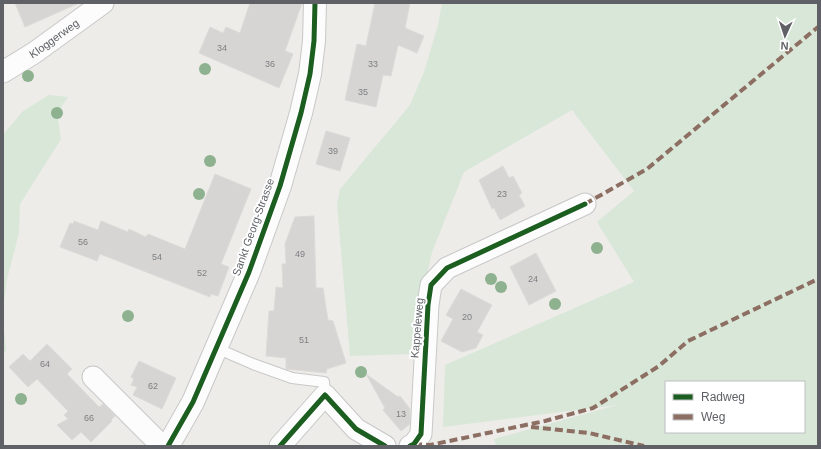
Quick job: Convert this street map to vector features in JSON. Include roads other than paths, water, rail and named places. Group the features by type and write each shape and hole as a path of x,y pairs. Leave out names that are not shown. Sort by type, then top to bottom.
{"street":[{"name":"Kloggerweg","path":"3,72 34,53 103,3"},
{"name":"Sankt Georg-Strasse","path":"168,446 193,402 249,272 280,186 299,120 312,54 315,3"},
{"name":"Kappeleweg","path":"410,446 414,444 421,434 425,351 431,285 447,268 585,204"},
{"path":"93,377 162,446"},
{"path":"280,446 325,395 356,428 385,446"}],"lane":[{"path":"216,348 253,364 292,378 324,382 325,395"}]}
